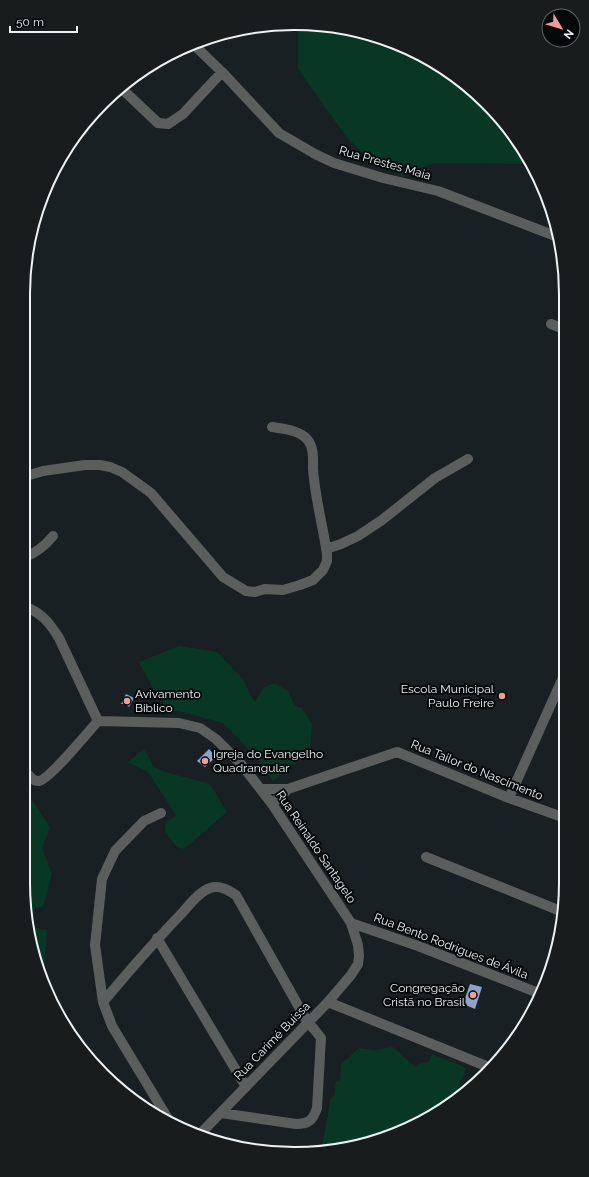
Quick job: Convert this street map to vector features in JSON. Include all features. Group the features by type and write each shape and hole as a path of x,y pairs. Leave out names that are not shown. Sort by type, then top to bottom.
{"street":[{"name":"Rua Prestes Maia","path":"197,48 222,72 279,133 315,154 334,163 383,178 438,191 552,235"},
{"path":"125,92 158,123 168,124 183,114 222,72"},
{"path":"551,324 559,327"},
{"path":"30,475 43,471 85,465 100,465 122,472 151,493 223,577 246,591 256,592 265,589 283,590 313,580 323,570 327,561 314,481 310,443 299,433 272,428"},
{"path":"326,548 341,544 358,536 382,520 435,478 468,459"},
{"path":"30,555 46,544 53,536"},
{"path":"30,608 43,616 52,626 98,720 55,768 43,779 38,781 30,777"},
{"path":"509,798 559,686"},
{"name":"Rua Reinaldo Santagelo","path":"98,720 179,723 200,728 216,739 241,764 272,804 351,923 358,947 358,964"},
{"name":"Rua Tailor do Nascimento","path":"261,790 288,789 397,752 509,798 559,816"},
{"name":"Rua Tailor do Nascimento","path":"272,804 288,789"},
{"path":"161,813 144,821 115,851 102,879 95,945 103,1002 112,1026 165,1113"},
{"path":"426,857 557,909"},
{"path":"103,1002 157,938 199,895 210,888 220,887 236,895 308,1023 321,1038 317,1108 315,1115 310,1121 304,1124 221,1113"},
{"name":"Rua Bento Rodrigues de Ávila","path":"351,923 418,946 535,992"},
{"path":"157,938 246,1087"},
{"name":"Rua Carimé Buíssa","path":"203,1131 328,1002 351,975 358,964"},
{"path":"328,1002 486,1066"}],"green space":[{"path":"298,30 329,32 346,35 396,50 427,65 456,85 482,107 504,133 525,164 433,163 403,177 369,160 345,135 298,69"},
{"path":"179,646 217,652 243,679 255,702 263,688 274,683 288,691 295,706 302,708 312,725 310,751 273,781 258,758 223,723 187,713 165,709 163,701 151,685 139,662"},
{"path":"144,749 154,767 165,772 210,784 227,812 184,849 177,847 165,832 166,823 176,815 148,772 128,762"},
{"path":"30,798 50,828 42,848 52,874 43,907 32,909 30,882"},
{"path":"34,928 47,930 44,968"},
{"path":"393,1047 416,1068 419,1064 429,1062 432,1054 466,1068 459,1090 427,1112 380,1133 346,1142 322,1145 330,1099 334,1096 336,1081 340,1080 341,1064 359,1048 375,1050"}],"building":[{"name":"Avivamento Biblico","path":"126,694 134,698 129,707 125,704 121,704"},
{"name":"Igreja do Evangelho Quadrangular","path":"209,749 216,757 205,767 197,761"},
{"name":"Congregação Cristã no Brasil","path":"470,984 482,987 475,1009 463,1004"}],"place":[{"name":"Escola Municipal Paulo Freire","path":"502,696"},
{"name":"Avivamento Biblico","path":"127,701"},
{"name":"Igreja do Evangelho Quadrangular","path":"205,761"},
{"name":"Congregação Cristã no Brasil","path":"473,995"}]}
